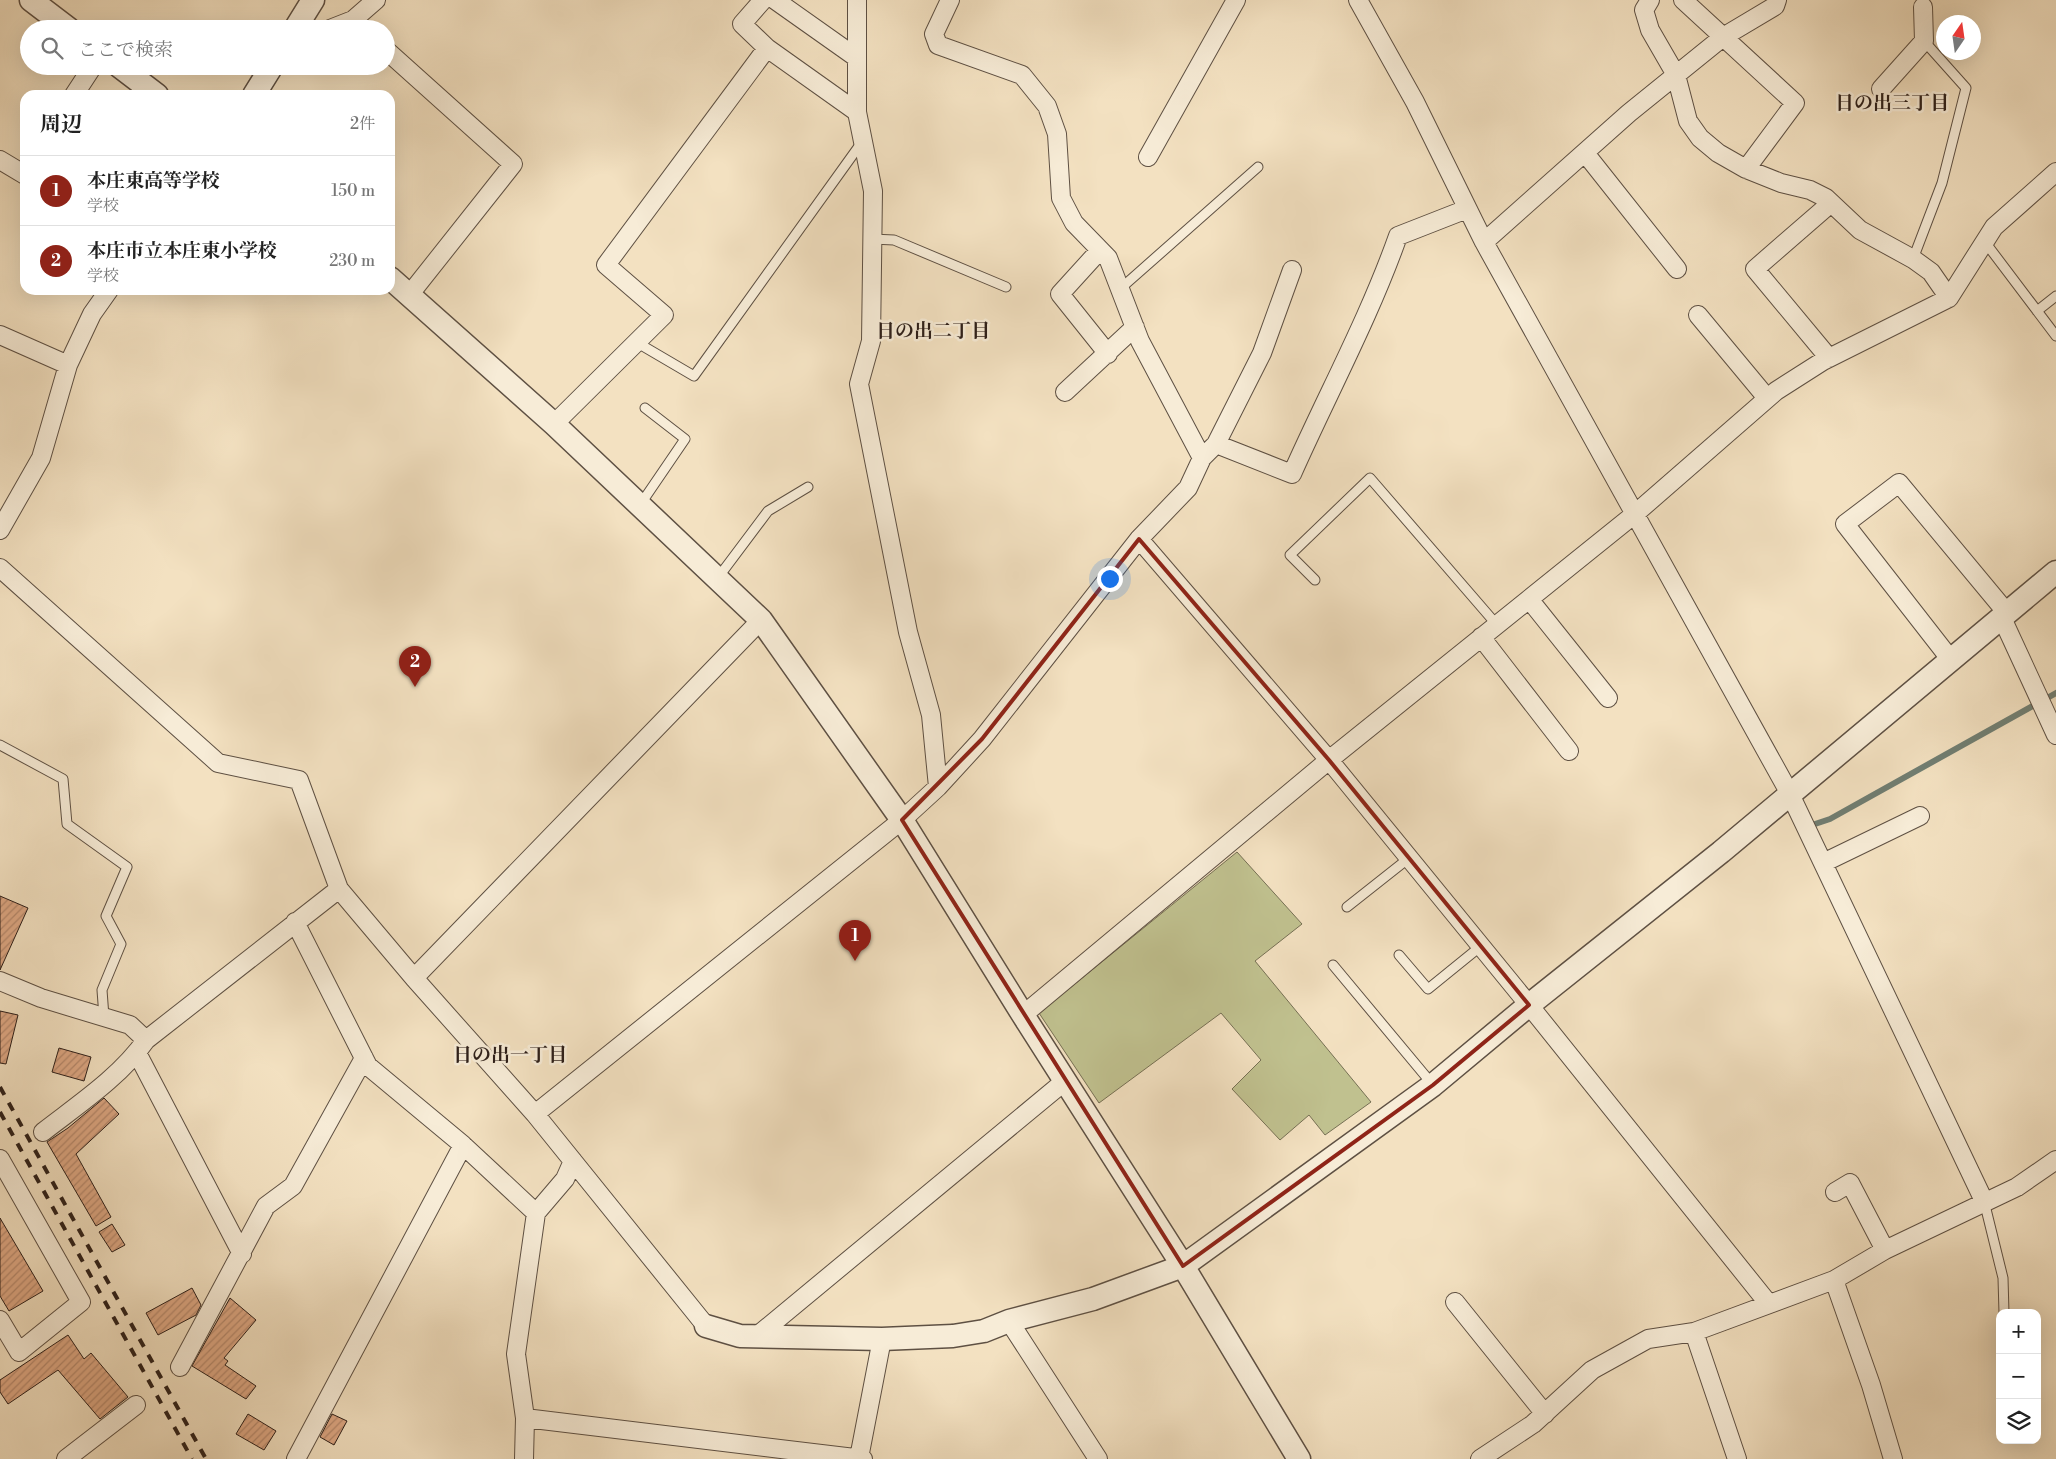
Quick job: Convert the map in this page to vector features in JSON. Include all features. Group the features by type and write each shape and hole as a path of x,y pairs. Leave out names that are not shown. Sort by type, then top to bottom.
{"street":[{"path":"31,0 57,20"},
{"path":"301,20 313,0"},
{"path":"361,20 376,0"},
{"path":"763,0 742,24 767,48 857,112"},
{"path":"775,0 857,58"},
{"path":"857,0 857,112 873,191 871,341 859,384 908,632 931,715 938,787"},
{"path":"950,0 934,34 938,44 1022,75 1034,87 1047,106 1057,134 1061,198 1074,223 1108,258 1135,327 1170,400 1202,458"},
{"path":"1148,157 1236,0"},
{"path":"1358,0 1415,102 1484,242 1636,513 1790,794 1984,1201"},
{"path":"1650,0 1644,10 1650,30 1676,75 1688,121 1700,138 1718,153 1746,169 1782,184 1810,190 1831,203 1860,230 1912,259 1931,272 1950,298"},
{"path":"1683,0 1795,102 1746,169"},
{"path":"1484,242 1676,75 1723,37 1775,6 1778,0"},
{"path":"1881,89 1924,41 1918,2"},
{"path":"554,424 664,315 606,265 767,48"},
{"path":"395,58 513,164 410,294"},
{"path":"77,90 87,75"},
{"path":"131,75 150,90"},
{"path":"257,90 266,75"},
{"path":"1585,153 1677,269"},
{"path":"0,160 20,170"},
{"path":"1023,1015 1329,760 1636,513 1767,398 1828,358 1950,298 1994,227 2056,172"},
{"path":"1828,358 1755,269 1831,203"},
{"path":"1216,444 1292,474 1321,408 1362,326 1398,236 1467,209"},
{"path":"1100,250 1060,294 1108,354"},
{"path":"535,1114 902,820 938,787 982,739 1139,539 1188,488 1202,458 1216,444 1262,353 1292,270"},
{"path":"395,282 554,424 760,620 902,820 1023,1015 1183,1266 1299,1459"},
{"path":"0,530 41,458 68,364 92,314 105,295"},
{"path":"1698,315 1767,398"},
{"path":"1065,392 1135,327"},
{"path":"0,335 68,364"},
{"path":"1951,660 1845,524 1899,483 2005,616 2056,735"},
{"path":"1139,539 1329,760 1768,1303"},
{"path":"0,568 218,764 299,780 339,889 414,978 535,1114 706,1326 740,1336 882,1339 953,1336 984,1331 1009,1321 1093,1299 1183,1266 1433,1086 1529,1005 1790,794 2056,572"},
{"path":"1529,599 1608,698"},
{"path":"414,978 760,620"},
{"path":"1481,637 1569,751"},
{"path":"1823,863 1920,816"},
{"path":"43,1132 98,1089 141,1047 295,922 339,889"},
{"path":"295,922 368,1066 463,1145 536,1213"},
{"path":"0,981 40,998 130,1025 242,1254"},
{"path":"180,1367 266,1206 293,1186 364,1058"},
{"path":"756,1336 1065,1080"},
{"path":"296,1459 463,1145"},
{"path":"0,1159 81,1302 18,1352 0,1320"},
{"path":"1480,1459 1534,1424 1592,1370 1640,1343 1648,1339 1694,1332 1834,1280 1885,1250 1984,1201 2017,1187 2056,1160"},
{"path":"524,1459 525,1418 516,1354 536,1213 565,1179 573,1161"},
{"path":"1835,1192 1850,1184 1885,1250"},
{"path":"1834,1280 1871,1385 1893,1459"},
{"path":"1455,1302 1545,1414"},
{"path":"1009,1321 1098,1459"},
{"path":"1694,1332 1737,1459"},
{"path":"525,1418 861,1459 882,1339"},
{"path":"66,1459 136,1404"}],"lane":[{"path":"1912,259 1942,183 1966,88 1924,41"},
{"path":"636,342 694,376 863,141"},
{"path":"1120,289 1258,167"},
{"path":"872,239 894,240 1006,287"},
{"path":"1985,242 2056,336"},
{"path":"2037,311 2056,296"},
{"path":"640,505 685,439 645,408"},
{"path":"1315,580 1290,555 1370,478 1497,625"},
{"path":"717,579 768,511 808,487"},
{"path":"0,744 62,779 67,824 127,867 106,916 121,944 102,990 104,1017"},
{"path":"1347,907 1409,858"},
{"path":"1400,955 1428,989 1481,946"},
{"path":"1333,965 1433,1086"},
{"path":"1984,1201 2003,1278 2004,1309"}],"highlighted area":[{"path":"1139,539 1329,760 1529,1005 1433,1085 1183,1266 902,820 982,739"}],"green space":[{"path":"1237,852 1302,924 1255,961 1371,1102 1325,1135 1309,1115 1280,1140 1232,1089 1261,1060 1221,1013 1099,1103 1039,1013"}],"building":[{"path":"0,896 28,908 0,970"},
{"path":"0,1011 18,1015 6,1064 0,1063"},
{"path":"59,1048 91,1057 84,1081 52,1072"},
{"path":"104,1098 119,1114 76,1154 111,1217 96,1226 47,1142 68,1128"},
{"path":"0,1218 43,1291 9,1311 0,1296"},
{"path":"112,1224 125,1245 112,1252 99,1232"},
{"path":"192,1288 201,1305 196,1315 158,1335 146,1313"},
{"path":"230,1298 256,1320 224,1358 228,1361 225,1365 256,1386 246,1399 192,1366"},
{"path":"68,1335 84,1359 91,1353 128,1397 100,1419 58,1370 8,1404 0,1392 0,1380"},
{"path":"248,1414 276,1431 264,1450 236,1434"},
{"path":"332,1414 347,1421 334,1445 320,1437"}],"waterway":[{"path":"1815,824 1830,819 2056,693"}],"railway":[{"path":"0,1087 206,1459"},
{"path":"0,1112 192,1459"}],"place":[{"name":"本庄市立本庄東小学校","path":"415,687"},
{"name":"本庄東高等学校","path":"855,961"}],"district":[{"name":"日の出三丁目","path":"1892,102"},
{"name":"日の出二丁目","path":"933,330"},
{"name":"日の出一丁目","path":"510,1054"}]}
